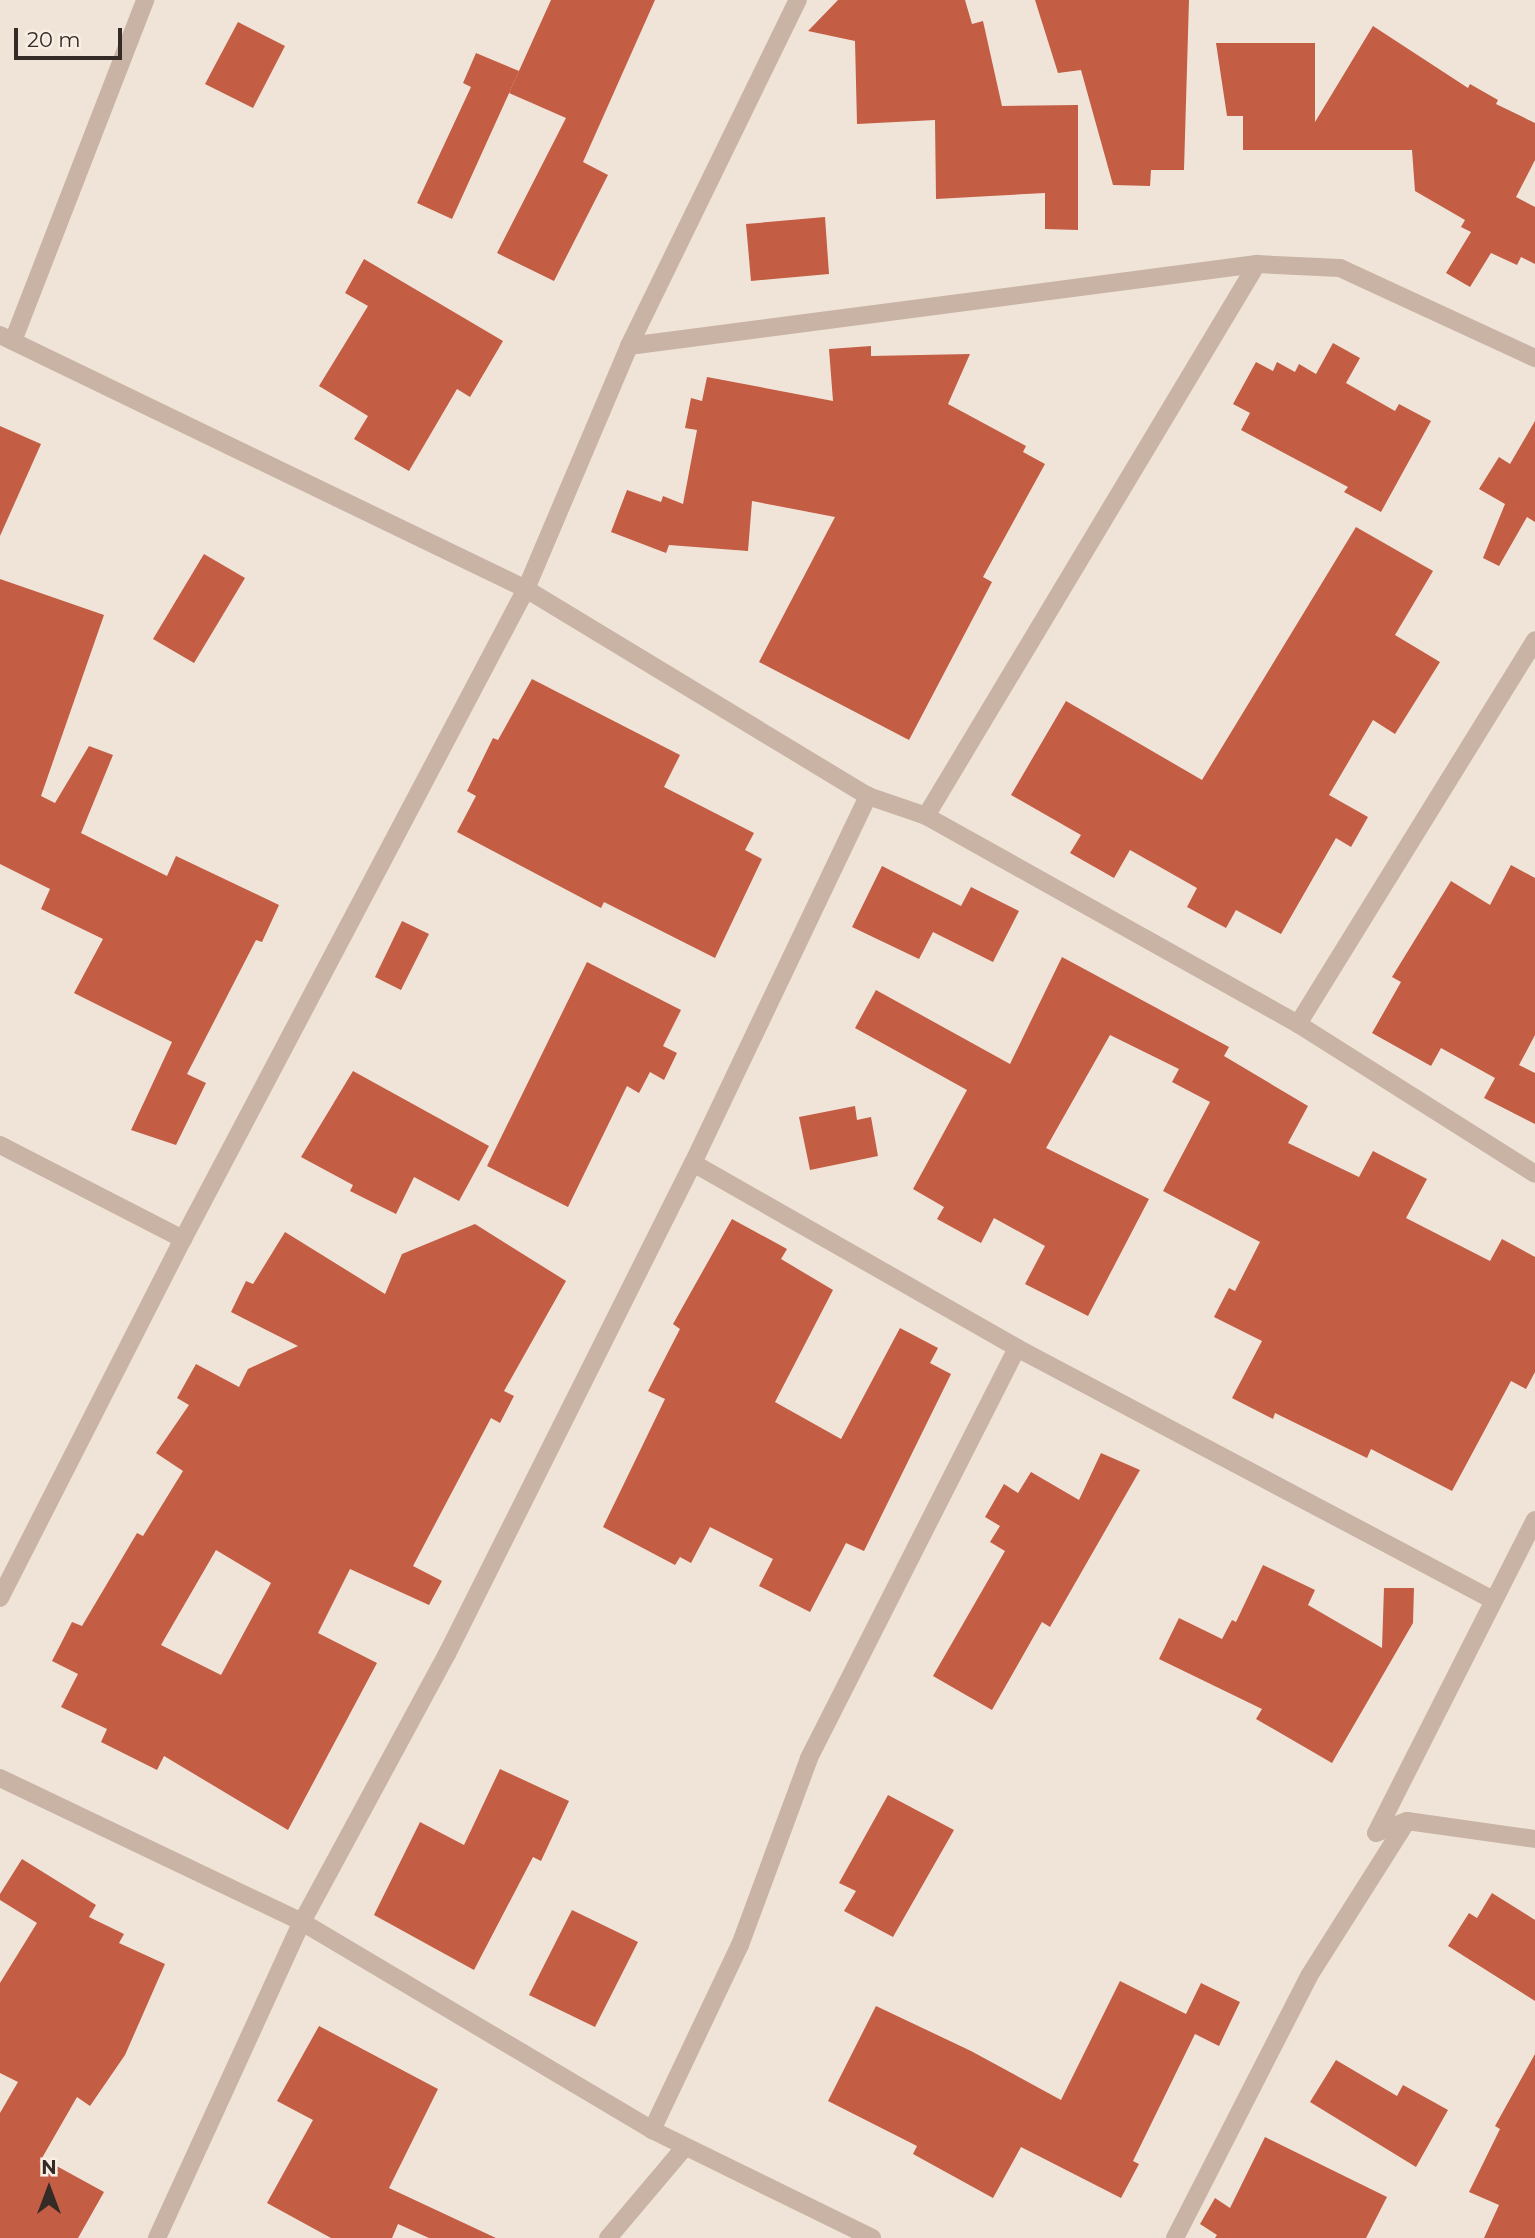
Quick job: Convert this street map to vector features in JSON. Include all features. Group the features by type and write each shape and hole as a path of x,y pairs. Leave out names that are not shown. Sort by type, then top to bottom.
{"street":[{"path":"145,0 7,338 526,589 868,796 926,816 1298,1024 1535,1174"},
{"path":"0,1598 183,1239 526,589 629,346 798,0"},
{"path":"629,346 1257,264 1340,268 1535,358"},
{"path":"926,816 1257,264"},
{"path":"1298,1024 1535,640"},
{"path":"158,2238 302,1922 447,1654 693,1163 868,796"},
{"path":"0,1145 183,1239"},
{"path":"693,1163 1017,1348 1493,1600"},
{"path":"652,2130 740,1945 809,1758 1017,1348"},
{"path":"1535,1520 1376,1833 1407,1821 1535,1839"},
{"path":"0,1778 302,1922 684,2148 872,2238"},
{"path":"1175,2238 1309,1976 1407,1821"},
{"path":"608,2238 684,2148"}],"building":[{"path":"551,0 655,0 583,162 608,175 554,281 497,253 566,118 509,93"},
{"path":"838,0 965,0 972,24 983,21 1002,106 1078,105 1078,230 1045,229 1045,193 936,199 935,120 857,124 855,41 808,31"},
{"path":"1035,0 1189,0 1184,170 1151,170 1150,186 1113,185 1081,70 1058,73"},
{"path":"238,22 285,46 253,108 205,84"},
{"path":"1373,26 1468,88 1470,84 1498,100 1496,104 1535,123 1535,160 1516,197 1535,207 1535,264 1521,257 1517,265 1491,253 1470,287 1446,273 1471,232 1461,227 1465,220 1415,191 1412,150 1243,150 1243,116 1227,116 1216,43 1315,43 1315,122"},
{"path":"476,53 519,71 452,219 417,203 471,87 463,83"},
{"path":"825,217 829,274 751,281 746,224"},
{"path":"364,259 503,341 470,397 457,389 409,471 354,439 368,416 319,386 368,306 345,293"},
{"path":"1333,343 1360,358 1346,383 1395,411 1399,404 1431,421 1381,512 1344,492 1348,487 1241,430 1250,413 1233,404 1256,362 1273,371 1277,362 1295,372 1299,364 1316,374"},
{"path":"871,346 871,356 970,354 948,404 1026,446 1023,452 1045,464 983,577 992,582 909,740 759,662 835,517 752,501 748,551 669,545 666,553 611,532 627,490 661,502 663,496 683,504 697,430 685,428 691,398 702,401 707,377 833,401 829,349"},
{"path":"1535,421 1535,522 1527,517 1499,566 1483,558 1505,504 1479,489 1499,457 1510,464"},
{"path":"0,426 41,444 0,536"},
{"path":"1356,527 1433,571 1395,635 1440,662 1395,734 1373,720 1329,795 1368,817 1351,847 1336,838 1281,934 1236,910 1226,928 1187,907 1197,888 1130,850 1114,878 1070,853 1081,835 1011,795 1066,701 1202,780"},
{"path":"204,554 245,578 194,663 153,639"},
{"path":"0,579 104,615 41,796 55,803 89,746 113,755 81,833 167,876 176,856 279,905 262,942 256,940 187,1074 206,1083 176,1145 131,1130 172,1042 74,993 103,939 41,909 50,889 0,864"},
{"path":"532,679 680,755 664,787 754,833 745,850 762,859 715,958 604,902 601,908 457,832 476,796 467,791 493,738 498,740"},
{"path":"1511,865 1535,878 1535,1035 1519,1065 1535,1073 1535,1124 1484,1098 1495,1078 1441,1048 1431,1066 1372,1033 1401,982 1392,977 1451,881 1490,905"},
{"path":"882,866 961,906 971,887 1019,911 993,962 933,932 919,959 852,927"},
{"path":"402,921 429,934 401,990 375,977"},
{"path":"1062,957 1229,1047 1224,1056 1308,1106 1288,1143 1359,1177 1373,1151 1427,1179 1406,1218 1490,1261 1502,1239 1535,1257 1535,1372 1526,1389 1511,1381 1452,1491 1371,1449 1367,1458 1275,1413 1273,1419 1232,1398 1262,1341 1214,1317 1229,1288 1235,1291 1260,1242 1163,1191 1210,1102 1172,1082 1179,1069 1110,1035 1046,1148 1149,1199 1088,1316 1025,1284 1045,1246 994,1218 981,1243 937,1219 944,1207 913,1189 967,1090 855,1028 876,990 1010,1064"},
{"path":"587,962 681,1010 663,1046 677,1053 664,1080 650,1072 639,1093 627,1086 568,1207 487,1166"},
{"path":"353,1071 489,1146 459,1201 414,1177 396,1214 350,1191 353,1185 301,1157"},
{"path":"855,1106 857,1120 871,1117 878,1156 810,1170 799,1117"},
{"path":"732,1219 787,1249 781,1259 833,1290 775,1402 841,1439 900,1328 938,1348 930,1363 951,1374 864,1551 846,1543 810,1612 759,1586 773,1559 710,1527 691,1563 680,1557 675,1565 603,1527 665,1399 648,1391 680,1329 673,1324"},
{"path":"475,1224 566,1281 504,1391 514,1396 500,1423 491,1418 413,1566 442,1581 429,1605 350,1569 318,1633 377,1663 288,1830 164,1756 157,1770 101,1742 107,1729 61,1707 78,1674 52,1661 72,1622 82,1626 137,1533 143,1536 183,1471 156,1453 189,1405 177,1398 196,1364 239,1387 248,1369 298,1346 231,1312 246,1281 253,1284 285,1232 385,1294 402,1254","holes":["216,1550 271,1583 221,1675 161,1645"]},
{"path":"1101,1453 1140,1470 1050,1627 1042,1622 992,1710 933,1676 1005,1551 990,1542 1000,1526 985,1517 1004,1484 1018,1493 1031,1472 1079,1500"},
{"path":"1263,1565 1315,1590 1308,1605 1382,1648 1384,1588 1414,1588 1413,1623 1332,1763 1256,1719 1262,1709 1159,1659 1179,1618 1222,1639 1232,1620 1236,1622"},
{"path":"500,1769 569,1801 541,1861 533,1857 474,1970 374,1915 420,1822 464,1845"},
{"path":"888,1795 954,1830 893,1937 844,1911 856,1891 839,1883"},
{"path":"22,1859 96,1905 89,1917 124,1934 119,1943 165,1964 125,2055 90,2106 77,2097 42,2158 104,2192 78,2238 0,2238 0,2113 18,2082 0,2073 0,1983 37,1923 0,1900 0,1894"},
{"path":"1492,1893 1535,1920 1535,2001 1448,1946 1469,1913 1477,1918"},
{"path":"572,1910 638,1942 595,2027 529,1995"},
{"path":"1120,1981 1186,2014 1201,1983 1240,2002 1219,2046 1195,2034 1133,2161 1139,2164 1121,2198 1021,2147 993,2198 913,2154 917,2146 828,2101 876,2006 971,2051 1061,2100"},
{"path":"319,2026 438,2089 389,2188 496,2238 429,2238 398,2224 392,2238 331,2238 267,2203 313,2120 277,2101"},
{"path":"1535,2054 1535,2238 1484,2238 1499,2205 1469,2192 1500,2129 1495,2126"},
{"path":"1336,2060 1397,2096 1403,2085 1448,2110 1416,2167 1310,2102"},
{"path":"1265,2137 1387,2197 1366,2238 1215,2238 1217,2235 1200,2224 1215,2198 1230,2208"}]}
